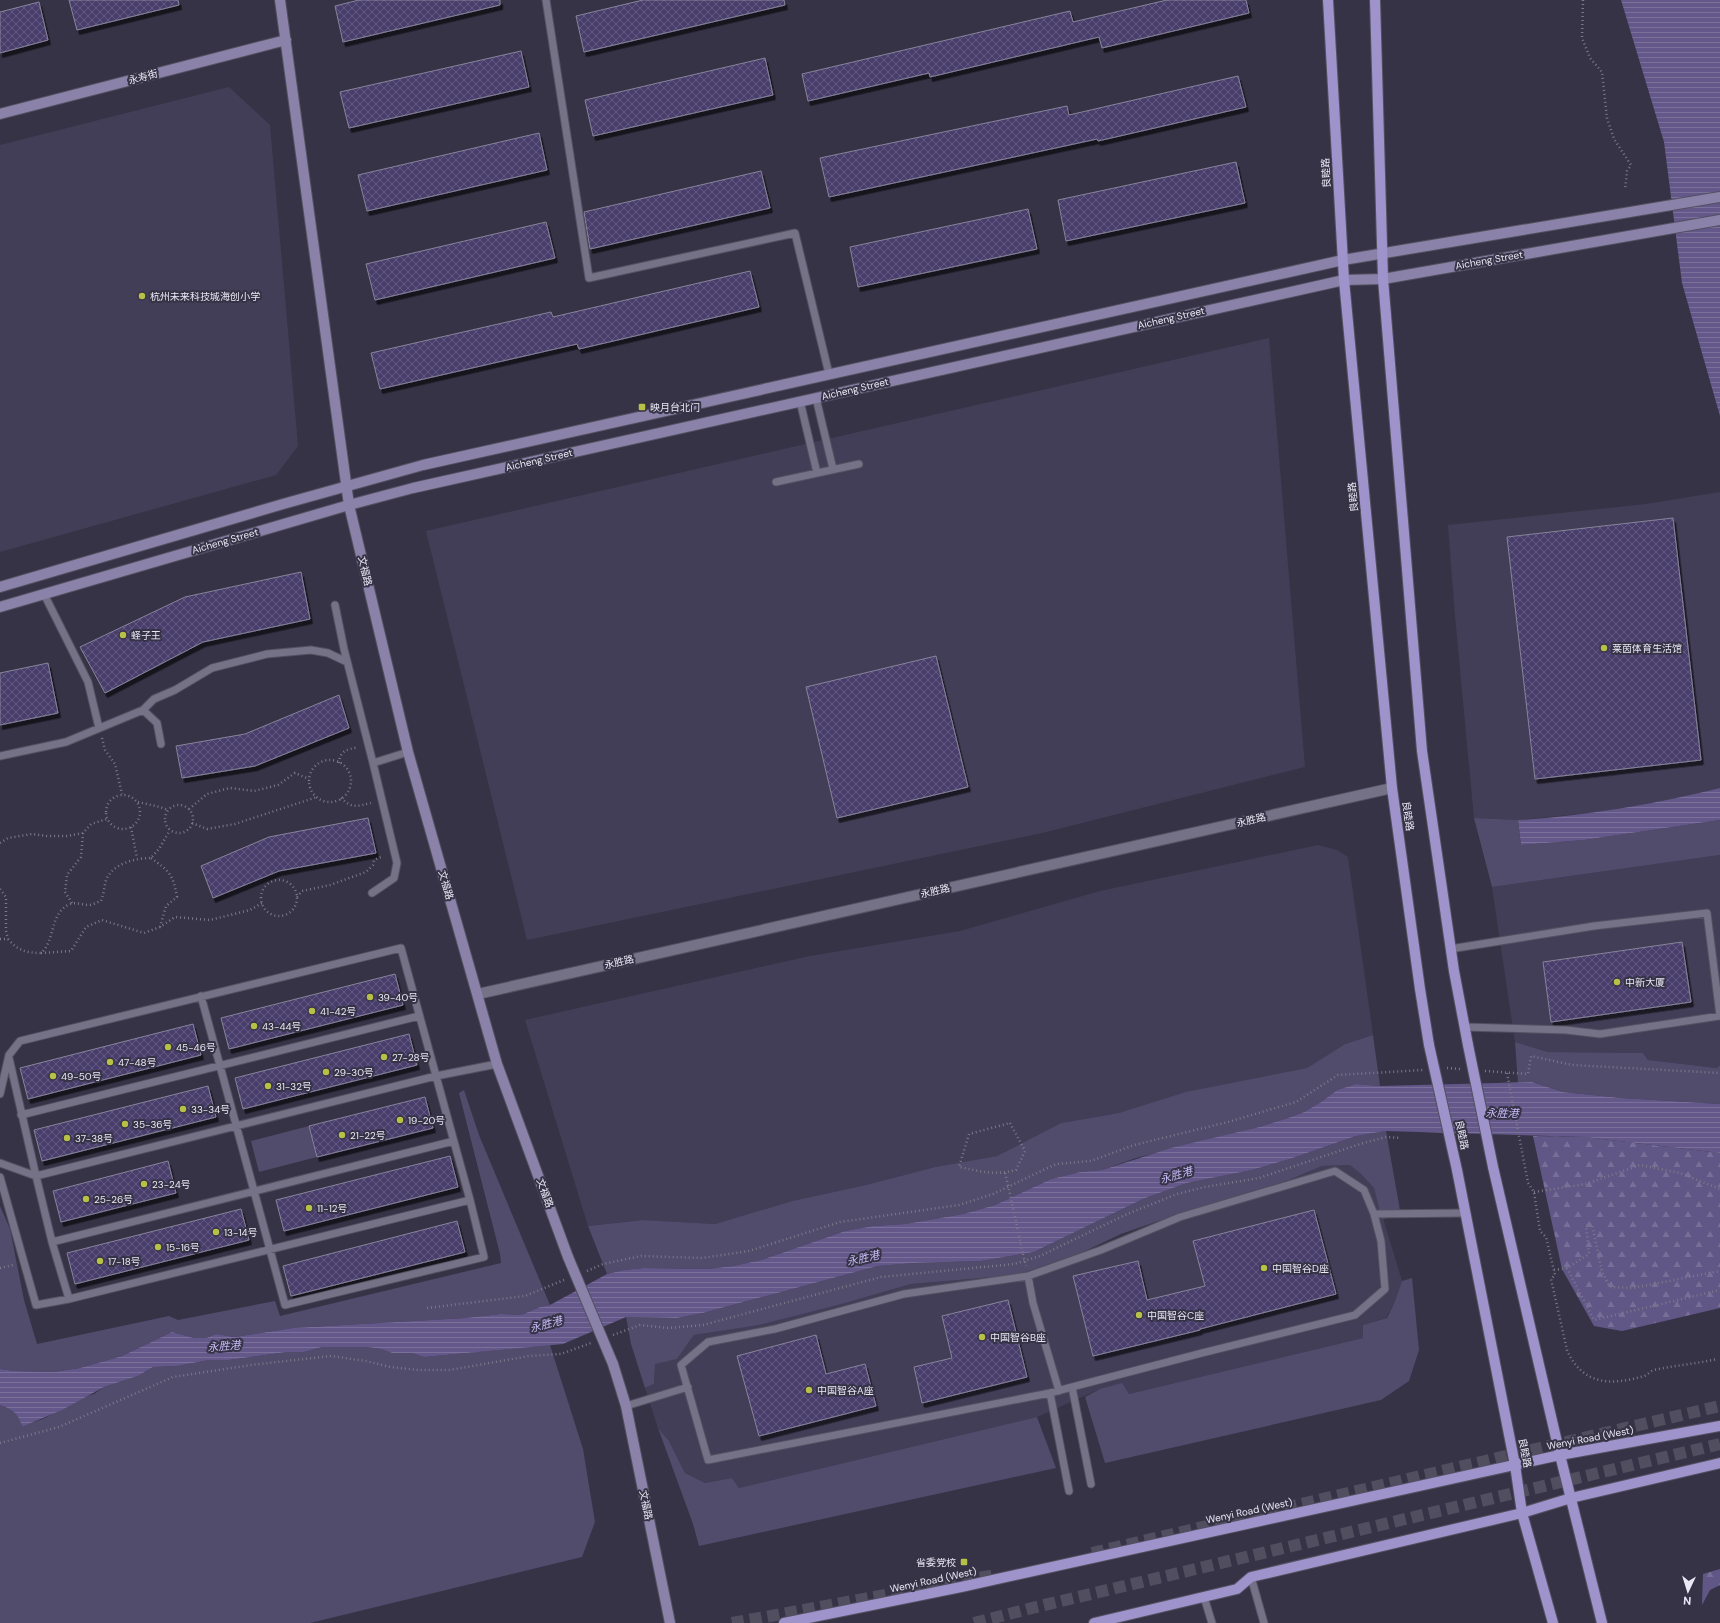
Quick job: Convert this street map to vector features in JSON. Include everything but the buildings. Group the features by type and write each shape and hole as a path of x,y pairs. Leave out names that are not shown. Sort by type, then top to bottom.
{"main road":[{"name":"良睦路","path":"1328,0 1344,280 1392,788 1420,989 1430,1045 1466,1213 1515,1465 1522,1513 1553,1623"},
{"path":"1375,0 1383,280 1422,751 1450,949 1464,1027 1493,1167 1560,1455 1602,1623"},
{"name":"Wenyi Road (West)","path":"784,1623 960,1587 1560,1455 1720,1426"},
{"path":"1094,1623 1237,1589 1251,1577 1522,1513 1571,1498 1720,1464"}],"street":[{"name":"文福路","path":"280,0 349,505 408,752 497,1064 568,1257 613,1364 626,1406 670,1623"},
{"name":"永寿街","path":"0,114 286,40"},
{"name":"Aicheng Street","path":"0,587 423,465 1343,260 1382,255 1720,197"},
{"name":"Aicheng Street","path":"0,607 349,505 413,488 1344,280 1383,280 1720,220"},
{"name":"永胜路","path":"478,994 1392,788"}],"lane":[{"path":"546,0 589,278 795,233 830,374"},
{"path":"816,398 833,470"},
{"path":"800,401 817,473"},
{"path":"776,482 859,464"},
{"path":"44,594 88,682 99,728"},
{"path":"335,605 347,662 397,863 394,878 372,893"},
{"path":"0,756 66,742 143,710 154,699 174,690 212,668 267,654 311,650 328,653 347,662"},
{"path":"143,710 157,723 161,744"},
{"path":"373,763 408,752"},
{"path":"1450,949 1594,926 1707,913 1720,1016 1600,1034 1566,1030 1464,1027"},
{"path":"0,1094 9,1055 20,1040 201,996 401,948 470,1200 484,1257 285,1305 201,996"},
{"path":"21,1115 419,1016"},
{"path":"9,1055 21,1115 52,1242 69,1299"},
{"path":"0,1162 36,1176 436,1076 497,1064"},
{"path":"52,1242 454,1141"},
{"path":"1335,1171 1364,1190 1374,1214 1381,1241 1386,1289 1355,1315 1202,1353 1059,1391 708,1460 681,1364 708,1342 775,1329 904,1294 1028,1276 1101,1250 1180,1217 1335,1171"},
{"path":"0,1177 36,1305 69,1299 470,1200"},
{"path":"1374,1214 1466,1213"},
{"path":"1028,1276 1033,1302 1059,1391"},
{"path":"626,1406 688,1387"},
{"path":"1072,1387 1091,1484"},
{"path":"1050,1393 1069,1491"},
{"path":"1251,1577 1264,1623"},
{"path":"1204,1597 1212,1623"}],"path":[{"path":"1583,0 1582,38 1590,58 1602,72 1607,118 1614,139 1631,165 1627,171 1625,190"},
{"path":"99,728 105,750 115,764 122,794"},
{"path":"339,762 344,750 368,745"},
{"path":"326,760 339,762 344,766 350,778 348,791 341,798 330,802 317,798 312,792 309,779 315,766 326,760"},
{"path":"189,810 207,794 230,788 254,791 278,785 295,773 309,779"},
{"path":"138,802 140,813 136,823 131,827 126,829 115,827 107,819 106,808 108,802 112,798 122,794 128,795 138,802 168,810"},
{"path":"192,823 207,829 235,824 317,798"},
{"path":"341,798 348,805 356,806 382,801"},
{"path":"181,805 189,810 192,814 192,823 190,827 182,832 174,832 170,830 167,826 165,818 168,810 181,805"},
{"path":"72,903 65,892 67,875 81,858 83,833 91,824 107,819"},
{"path":"131,827 136,858"},
{"path":"152,858 170,830"},
{"path":"1,841 8,838 32,834 54,836 83,833"},
{"path":"297,897 295,891 288,883 276,881 266,887 263,892 262,903 269,913 280,916 291,912 297,897 302,892 330,885 366,872 373,865 374,860 394,852"},
{"path":"40,954 46,948 51,937 57,916 72,903 91,905 101,901 106,880 112,870 136,858 152,858 168,870 175,887 177,897 166,906 160,927"},
{"path":"0,889 6,897 6,931 8,939 13,946 22,951 40,954 71,951 86,927 102,920 144,933 160,927 175,917 210,920 250,910 262,903"},
{"path":"0,939 8,939"},
{"path":"1484,1071 1528,1074 1531,1056 1572,1065 1720,1073"},
{"path":"1444,1068 1468,1070"},
{"path":"582,1273 604,1264 641,1256 702,1258 749,1251 840,1222 959,1205 993,1194 1056,1164 1091,1161 1134,1145 1228,1122 1296,1102 1338,1075 1429,1069"},
{"path":"1507,1073 1528,1183 1534,1192 1540,1231 1546,1237 1555,1275 1551,1279 1567,1350 1572,1360 1589,1376 1599,1381 1618,1382 1646,1375 1652,1371 1717,1359"},
{"path":"1010,1123 1025,1151 1016,1170 1005,1173 991,1174 959,1167 969,1134 1010,1123"},
{"path":"612,1336 640,1325 669,1328 703,1325 881,1277 1014,1264 1040,1256 1125,1215 1177,1194 1205,1187 1259,1178 1360,1144 1386,1137 1401,1138"},
{"path":"1534,1192 1586,1184 1640,1165 1680,1173 1720,1189"},
{"path":"1005,1173 1023,1254"},
{"path":"1554,1270 1567,1268 1589,1254 1586,1226 1592,1224 1602,1272 1610,1287 1633,1288 1720,1271"},
{"path":"1567,1268 1594,1320 1720,1290"},
{"path":"427,1308 525,1296 568,1279"},
{"path":"0,1443 59,1427 173,1377 331,1356 366,1361 397,1368 418,1370 450,1370 528,1356 561,1354 597,1341"}],"shaded area":[{"name":"杭州未来科技城海创小学","path":"229,87 270,125 298,446 276,475 0,552 0,145"},
{"path":"1269,338 1305,767 1042,833 527,940 426,531"},
{"path":"1720,492 1720,788 1680,798 1599,812 1518,820 1474,818 1448,525 1646,504"},
{"path":"1474,818 1518,820 1521,845 1584,840 1720,820 1720,855 1492,887"},
{"path":"1318,845 1337,850 1348,857 1373,1035 1345,1044 1307,1068 1258,1078 1119,1113 1061,1123 997,1156 935,1167 866,1185 792,1201 715,1224 639,1220 588,1226 525,1020 810,956 960,931 1100,891"},
{"name":"中新大厦","path":"1720,855 1720,1065 1717,1068 1648,1060 1643,1053 1548,1052 1515,1042 1492,887"},
{"path":"1373,1035 1380,1086 1356,1084 1337,1090 1304,1112 1288,1118 1259,1127 1136,1158 1102,1170 1080,1172 1051,1179 995,1205 963,1214 905,1224 873,1226 845,1231 761,1260 733,1266 708,1269 644,1268 624,1270 607,1274 588,1226 642,1220 715,1224 792,1201 866,1185 935,1167 997,1156 1061,1123 1119,1113 1186,1092 1307,1068 1345,1044"},
{"path":"1515,1042 1548,1052 1643,1053 1648,1060 1717,1068 1720,1065 1720,1104 1621,1098 1563,1092 1532,1082 1518,1083"},
{"path":"464,1090 479,1135 550,1305 540,1307 521,1315 501,1314 465,1318 293,1328 234,1337 216,1334 206,1338 194,1338 172,1332 122,1356 80,1368 54,1372 14,1371 0,1369 0,1206 10,1229 24,1300 37,1344 169,1316 178,1320 275,1301 280,1316 501,1263 459,1093"},
{"path":"309,1126 317,1157 259,1172 251,1141"},
{"path":"1386,1131 1401,1216 1382,1219 1374,1188 1350,1165 1322,1166 1289,1180 1187,1211 1121,1234 1081,1253 1017,1275 911,1284 842,1304 759,1325 694,1335 677,1359 655,1364 654,1384 645,1388 631,1344 626,1317 677,1318 703,1313 878,1266 914,1263 981,1261 1034,1252 1143,1199 1187,1183 1252,1170 1290,1159 1356,1136"},
{"path":"1350,1165 1374,1188 1402,1281 1395,1301 1386,1318 1363,1325 1363,1338 1129,1394 1100,1389 1037,1417 739,1488 732,1478 705,1483 685,1473 669,1441 658,1428 645,1388 654,1384 655,1363 677,1359 694,1335 762,1324 842,1304 911,1284 1017,1275 1081,1253 1187,1211 1289,1180 1322,1166"},
{"path":"1412,1278 1419,1350 1409,1381 1381,1400 1105,1463 1085,1397 1100,1389 1122,1383 1129,1394 1363,1338 1363,1325 1387,1318 1402,1281"},
{"path":"550,1345 583,1449 595,1522 582,1557 310,1623 0,1623 0,1405 14,1412 22,1426 43,1419 84,1397 94,1394 104,1387 138,1376 153,1367 177,1366 209,1360 229,1360 287,1352 304,1352 322,1347 367,1347 381,1349 392,1353 412,1353 424,1357"},
{"path":"1037,1417 1056,1468 699,1546 693,1524 658,1428 669,1441 685,1473 705,1483 732,1478 739,1488"}],"green space":[{"path":"1533,1136 1585,1137 1720,1153 1720,1308 1622,1331 1594,1326 1562,1269"},
{"path":"1720,1569 1720,1585 1710,1590 1702,1605 1703,1574"}],"water":[{"path":"1621,0 1720,0 1720,416 1682,283 1664,142"},
{"path":"1720,788 1720,820 1584,840 1521,845 1518,820 1569,816 1620,808"},
{"name":"永胜港","path":"1532,1082 1563,1092 1621,1098 1720,1104 1720,1153 1585,1137 1386,1131 1356,1136 1290,1159 1252,1170 1187,1183 1143,1199 1034,1252 981,1261 914,1263 878,1266 703,1313 677,1318 626,1317 563,1344 424,1357 412,1353 392,1353 381,1349 367,1347 322,1347 304,1352 287,1352 229,1360 209,1360 177,1366 153,1367 138,1376 104,1387 62,1410 24,1426 22,1426 14,1412 0,1405 0,1369 14,1371 54,1372 80,1368 122,1356 172,1332 194,1338 206,1338 216,1334 234,1337 293,1328 465,1318 501,1314 521,1315 540,1307 550,1305 607,1274 624,1270 644,1268 708,1269 733,1266 761,1260 845,1231 873,1226 905,1224 963,1214 995,1205 1051,1179 1080,1172 1102,1170 1171,1148 1259,1127 1288,1118 1304,1112 1337,1090 1356,1084 1380,1086"}],"tunnel":[{"path":"1092,1553 1720,1406"},
{"path":"974,1623 1720,1444"},
{"path":"732,1623 995,1575"}],"place":[{"name":"杭州未来科技城海创小学","path":"142,296"},
{"name":"映月台北门","path":"642,407"},
{"name":"蛏子王","path":"123,635"},
{"name":"莱茵体育生活馆","path":"1604,648"},
{"name":"中新大厦","path":"1617,982"},
{"name":"39-40号","path":"370,997"},
{"name":"41-42号","path":"312,1011"},
{"name":"43-44号","path":"254,1026"},
{"name":"45-46号","path":"168,1047"},
{"name":"27-28号","path":"384,1057"},
{"name":"47-48号","path":"110,1062"},
{"name":"29-30号","path":"326,1072"},
{"name":"49-50号","path":"53,1076"},
{"name":"31-32号","path":"268,1086"},
{"name":"33-34号","path":"183,1109"},
{"name":"19-20号","path":"400,1120"},
{"name":"35-36号","path":"125,1124"},
{"name":"21-22号","path":"342,1135"},
{"name":"37-38号","path":"67,1138"},
{"name":"23-24号","path":"144,1184"},
{"name":"25-26号","path":"86,1199"},
{"name":"11-12号","path":"309,1208"},
{"name":"13-14号","path":"216,1232"},
{"name":"15-16号","path":"158,1247"},
{"name":"17-18号","path":"100,1261"},
{"name":"中国智谷D座","path":"1264,1268"},
{"name":"中国智谷C座","path":"1139,1315"},
{"name":"中国智谷B座","path":"982,1337"},
{"name":"中国智谷A座","path":"809,1390"},
{"name":"省委党校","path":"964,1562"}]}
